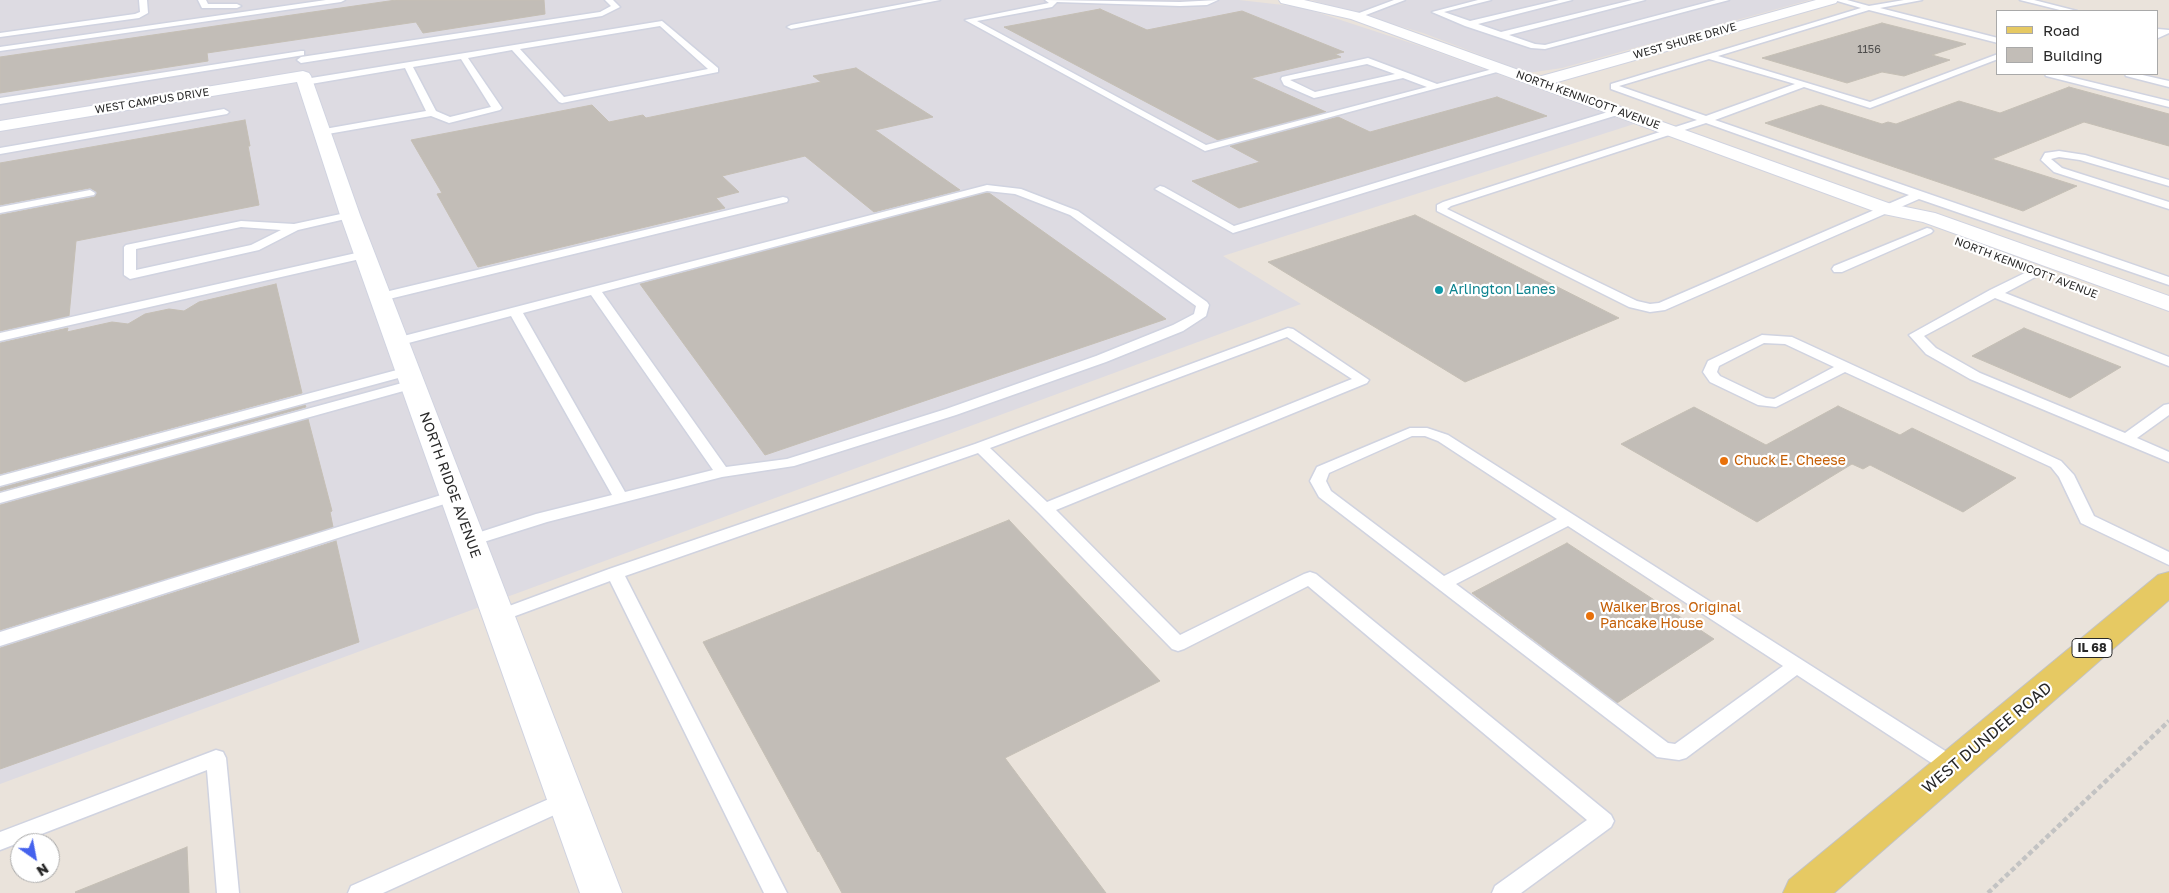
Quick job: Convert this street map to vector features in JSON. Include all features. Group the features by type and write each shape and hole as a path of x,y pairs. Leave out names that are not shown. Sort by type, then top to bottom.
{"main road":[{"name":"WEST DUNDEE ROAD","path":"1804,893 2169,583"}],"street":[{"name":"NORTH KENNICOTT AVENUE","path":"1286,0 1355,16 1886,209 1928,217 2169,304"},
{"name":"WEST SHURE DRIVE","path":"1540,82 1831,0"},
{"name":"WEST CAMPUS DRIVE","path":"0,126 303,68"},
{"name":"NORTH RIDGE AVENUE","path":"303,68 350,215 601,893"},
{"name":"NORTH KENNICOTT AVENUE","path":"1886,209 1913,226 2169,322"}],"lane":[{"path":"0,35 136,16 144,13 143,0"},
{"path":"202,2 205,6 227,7 284,0"},
{"path":"0,49 341,0"},
{"path":"0,101 303,68 602,14 616,7 609,0"},
{"path":"791,27 936,0"},
{"path":"1049,0 1143,3 1210,1"},
{"path":"1055,0 1052,5 969,20 1205,148 1504,69"},
{"path":"1355,16 1400,0"},
{"path":"1487,0 1436,12 1534,46 1545,47 1725,0"},
{"path":"1468,24 1568,0"},
{"path":"1501,35 1641,0"},
{"path":"1838,0 1996,40"},
{"path":"1918,0 1869,8 1615,84 1614,87 2169,281"},
{"path":"2024,0 2069,10"},
{"path":"1178,12 1210,1"},
{"path":"1143,3 1150,11"},
{"path":"303,68 408,65 514,47 662,23 715,70 562,100 514,47"},
{"path":"2159,30 2166,32 2159,36"},
{"path":"303,68 300,50 309,48"},
{"path":"322,132 432,113 449,120 497,108 463,56"},
{"path":"1709,56 1870,104 1995,58"},
{"path":"1403,75 1314,95 1287,83 1285,79 1368,61 1436,87"},
{"path":"408,65 432,113"},
{"path":"2053,75 2169,104"},
{"path":"2133,75 2169,84"},
{"path":"1804,84 1705,120 1447,204 1441,208 1442,211 1633,304 1650,308 1660,307 1919,195"},
{"path":"0,151 224,112"},
{"path":"1160,189 1233,230 1621,112"},
{"path":"2169,183 2080,157 2059,154 2049,156 2046,160 2058,170 2169,206"},
{"path":"397,342 979,189 997,187 1017,190 1074,213 1202,305 1200,316 1178,328 1101,359 970,406 789,463 722,472 542,518 471,541"},
{"path":"0,210 90,193"},
{"path":"381,298 782,200"},
{"path":"294,227 255,248 130,275 130,247 241,224 294,227 350,215"},
{"path":"1838,269 1927,231"},
{"path":"0,337 365,255"},
{"path":"2035,272 1916,335 1931,351 1975,376 2169,457"},
{"path":"594,290 722,472"},
{"path":"1994,293 2169,362"},
{"path":"516,311 621,498"},
{"path":"499,616 615,573 980,447 1288,332 1362,380 1045,509"},
{"path":"1845,366 1776,403 1763,402 1714,379 1710,372 1713,364 1762,339 1786,340 1845,366 2056,464 2066,475 2087,519 2169,559"},
{"path":"0,481 410,377"},
{"path":"0,498 410,377"},
{"path":"2126,439 2169,408"},
{"path":"1798,666 1679,752 1664,751 1325,494 1318,481 1322,470 1410,432 1427,432 1443,438 1798,666 1954,767"},
{"path":"980,447 1045,509 1178,644 1310,578 1603,821 1503,893"},
{"path":"0,639 454,496"},
{"path":"1444,583 1569,519"},
{"path":"615,573 776,893"},
{"path":"0,841 216,758 228,893"},
{"path":"359,893 567,800"}],"path":[{"path":"1988,893 2169,722"}],"shaded area":[{"path":"0,0 1239,0 1301,7 1423,47 1634,124 1223,256 1301,304 0,784"},
{"path":"1311,0 1810,0 1562,68 1528,73 1423,33"}],"building":[{"path":"396,0 544,0 545,14 423,33 416,22 207,53 208,61 0,93 0,57"},
{"path":"1100,9 1147,30 1242,11 1344,52 1335,54 1341,57 1251,78 1326,112 1218,140 1004,27"},
{"path":"1882,23 1966,44 1932,55 1950,60 1904,76 1882,72 1847,83 1762,58"},
{"path":"856,68 933,117 875,130 960,190 874,212 805,156 722,176 739,192 716,198 725,208 478,267 437,194 442,193 411,140 592,105 609,122 643,115 646,118 821,82 813,76"},
{"path":"2069,87 2169,114 2169,146 2084,122 1992,159 2077,186 2023,211 1765,123 1821,105 1882,124 1888,122 1896,124 1959,101 2000,113"},
{"path":"1497,97 1547,116 1239,208 1192,181 1260,162 1230,146 1338,117 1370,132"},
{"path":"245,120 259,205 76,241 69,316 0,331 0,215 94,197 97,192 90,188 0,205 0,163"},
{"path":"989,193 1166,319 765,455 640,284"},
{"name":"Arlington Lanes","path":"1415,215 1619,318 1465,382 1268,262"},
{"path":"276,284 302,393 0,474 0,343 68,328 67,332 112,322 128,324 145,314 169,309 184,311 199,302"},
{"path":"2024,328 2121,367 2070,398 1972,356"},
{"path":"305,405 306,407 0,491 0,488"},
{"path":"1838,406 1900,435 1912,428 2016,478 1963,512 1870,465 1863,469 1852,464 1757,522 1621,444 1694,407 1766,445"},
{"path":"308,419 332,511 330,512 333,527 0,630 0,505"},
{"path":"1009,520 1160,681 1005,758 1106,893 842,893 703,642"},
{"path":"336,541 359,642 0,769 0,648"},
{"name":"Walker Bros. Original Pancake House","path":"1567,543 1714,639 1617,703 1472,593"},
{"path":"187,847 189,893 75,892"}],"place":[{"name":"Arlington Lanes","path":"1439,290"},
{"name":"Chuck E. Cheese","path":"1724,461"},
{"name":"Walker Bros. Original Pancake House","path":"1590,616"}]}
